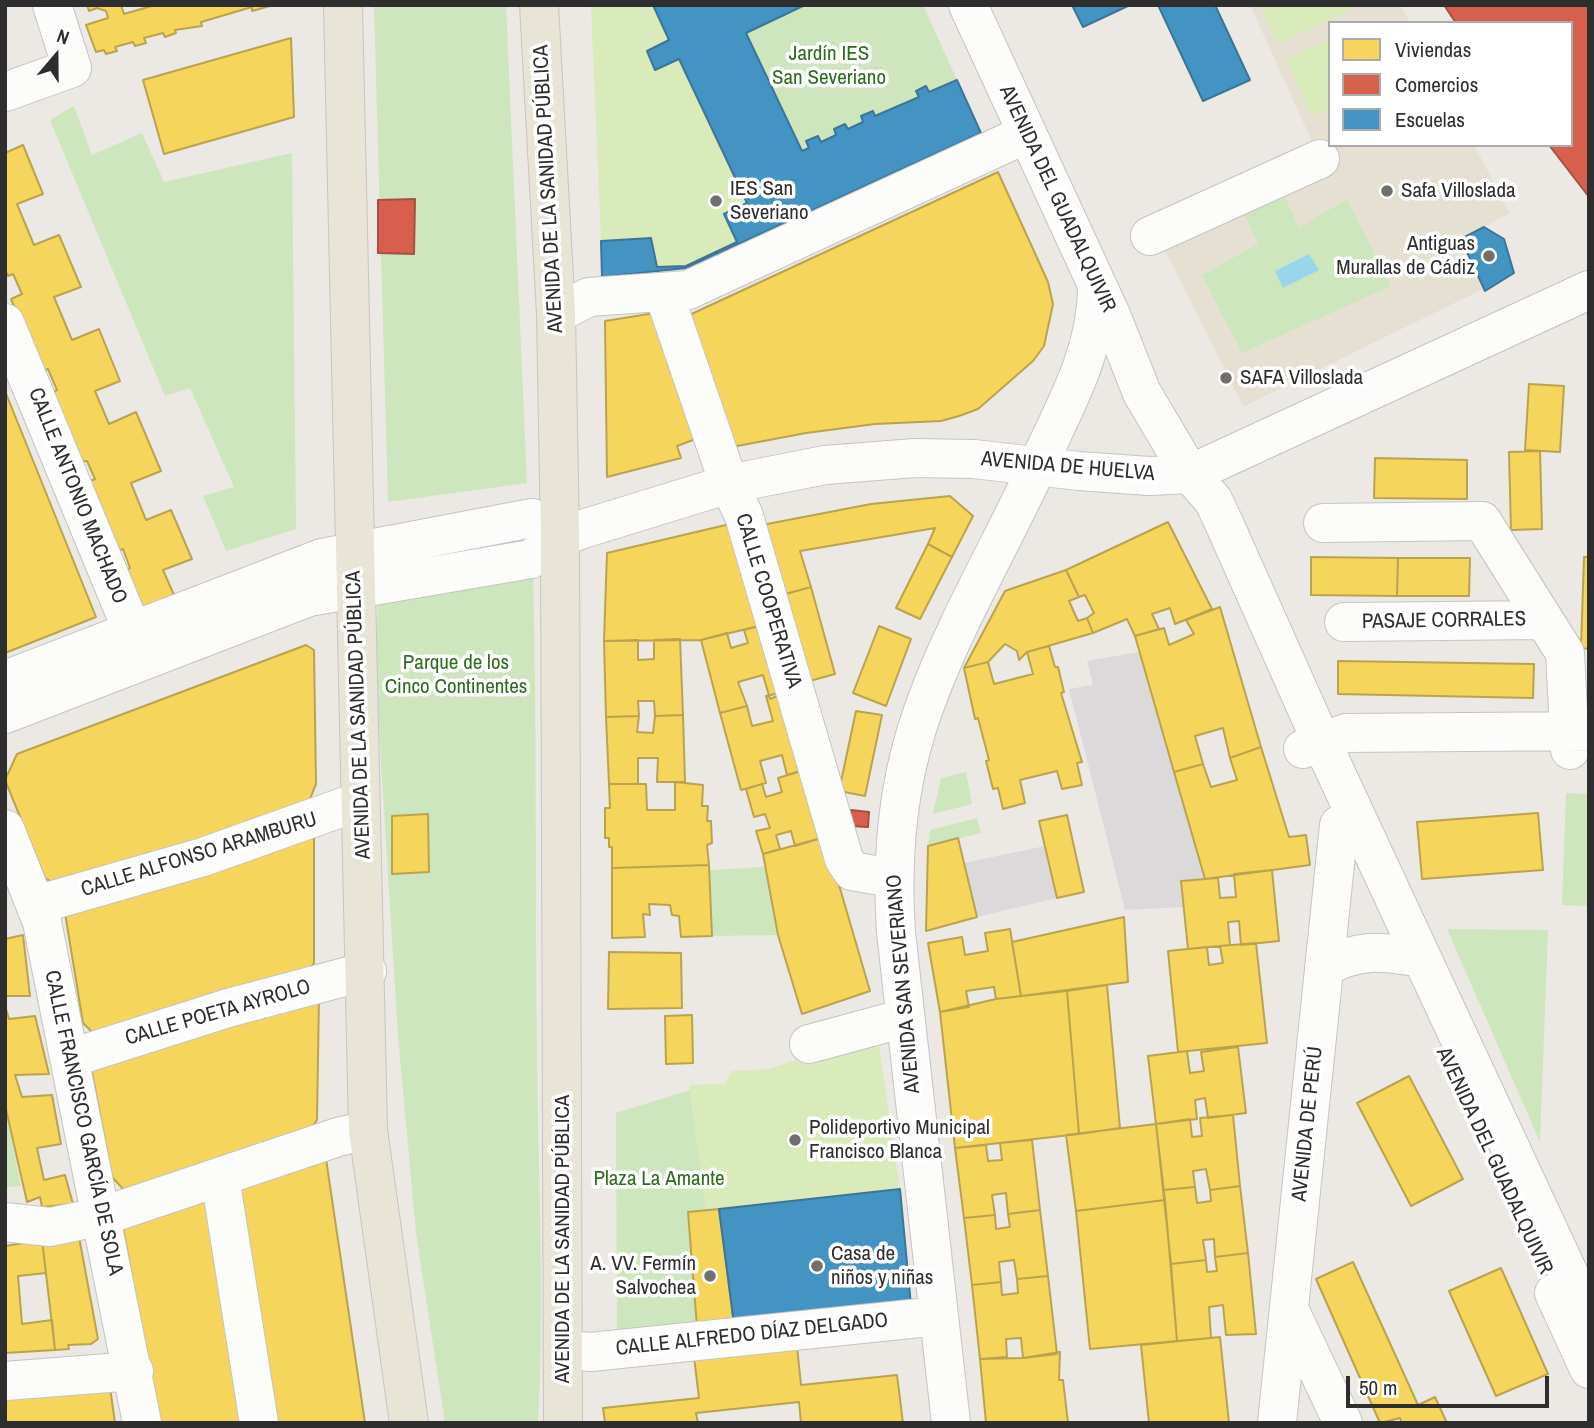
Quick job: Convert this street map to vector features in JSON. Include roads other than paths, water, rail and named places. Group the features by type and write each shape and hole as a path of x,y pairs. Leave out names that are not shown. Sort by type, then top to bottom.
{"main road":[{"name":"AVENIDA DE LA SANIDAD PÚBLICA","path":"343,5 354,571 367,971 368,1130 409,1423"},
{"name":"AVENIDA DE LA SANIDAD PÚBLICA","path":"539,5 556,314 560,537 565,1350 563,1423"}],"street":[{"path":"5,92 72,68 52,5"},
{"name":"AVENIDA DEL GUADALQUIVIR","path":"968,5 1097,290 1111,315 1142,393 1190,474 1213,500 1312,746 1339,825 1410,956 1589,1368"},
{"path":"556,314 589,297 664,294 688,290 1026,134"},
{"path":"1150,236 1320,159"},
{"name":"AVENIDA SAN SEVERIANO","path":"951,1423 905,1018 892,878 908,766 923,710 941,665 1039,465 1093,341 1097,290"},
{"name":"AVENIDA DE HUELVA","path":"560,537 729,484 825,465 915,458 974,459 1149,476 1190,474 1589,290"},
{"name":"CALLE COOPERATIVA","path":"664,294 729,484 744,516 844,859 852,871 892,878"},
{"name":"CALLE ANTONIO MACHADO","path":"5,323 132,630"},
{"path":"5,714 310,597 354,571 532,519 560,537"},
{"name":"PASAJE CORRALES","path":"1323,523 1482,522 1565,653 1579,740"},
{"path":"5,680 322,558 354,571"},
{"name":"PASAJE CORRALES","path":"1344,622 1544,620"},
{"path":"1312,746 1346,733 1579,740"},
{"name":"AVENIDA DEL GUADALQUIVIR","path":"1312,746 1410,956 1589,1317"},
{"name":"CALLE ALFONSO ARAMBURU","path":"36,905 203,857 360,801"},
{"name":"AVENIDA DE PERÚ","path":"1278,1423 1339,825"},
{"name":"CALLE FRANCISCO GARCÍA DE SOLA","path":"5,829 42,922 134,1371 142,1423"},
{"path":"1324,968 1339,959 1367,951 1410,956"},
{"name":"CALLE POETA AYROLO","path":"71,1058 228,1008 367,971"},
{"path":"809,1044 905,1018"},
{"path":"5,1223 50,1227 103,1216 338,1137 368,1130"},
{"path":"220,1177 260,1423"},
{"path":"1289,1309 1338,1413"},
{"name":"CALLE ALFREDO DÍAZ DELGADO","path":"565,1350 591,1352 939,1316"},
{"path":"5,1381 134,1371"},
{"name":"AVENIDA DE PERÚ","path":"1278,1423 1294,1404 1307,1398 1338,1413"}],"water":[{"path":"1309,254 1319,270 1283,288 1275,271"}],"place":[{"name":"Safa Villoslada","path":"1387,191"},
{"name":"IES San Severiano","path":"716,201"},
{"name":"Antiguas Murallas de Cádiz","path":"1489,256"},
{"name":"SAFA Villoslada","path":"1226,378"},
{"name":"Polideportivo Municipal Francisco Blanca","path":"795,1140"},
{"name":"Casa de niños y niñas","path":"817,1266"},
{"name":"A. VV. Fermín Salvochea","path":"710,1276"}],"park label":[{"name":"Jardín IES San Severiano","path":"829,66"},
{"name":"Parque de los Cinco Continentes","path":"456,675"},
{"name":"Plaza La Amante","path":"659,1179"}]}
